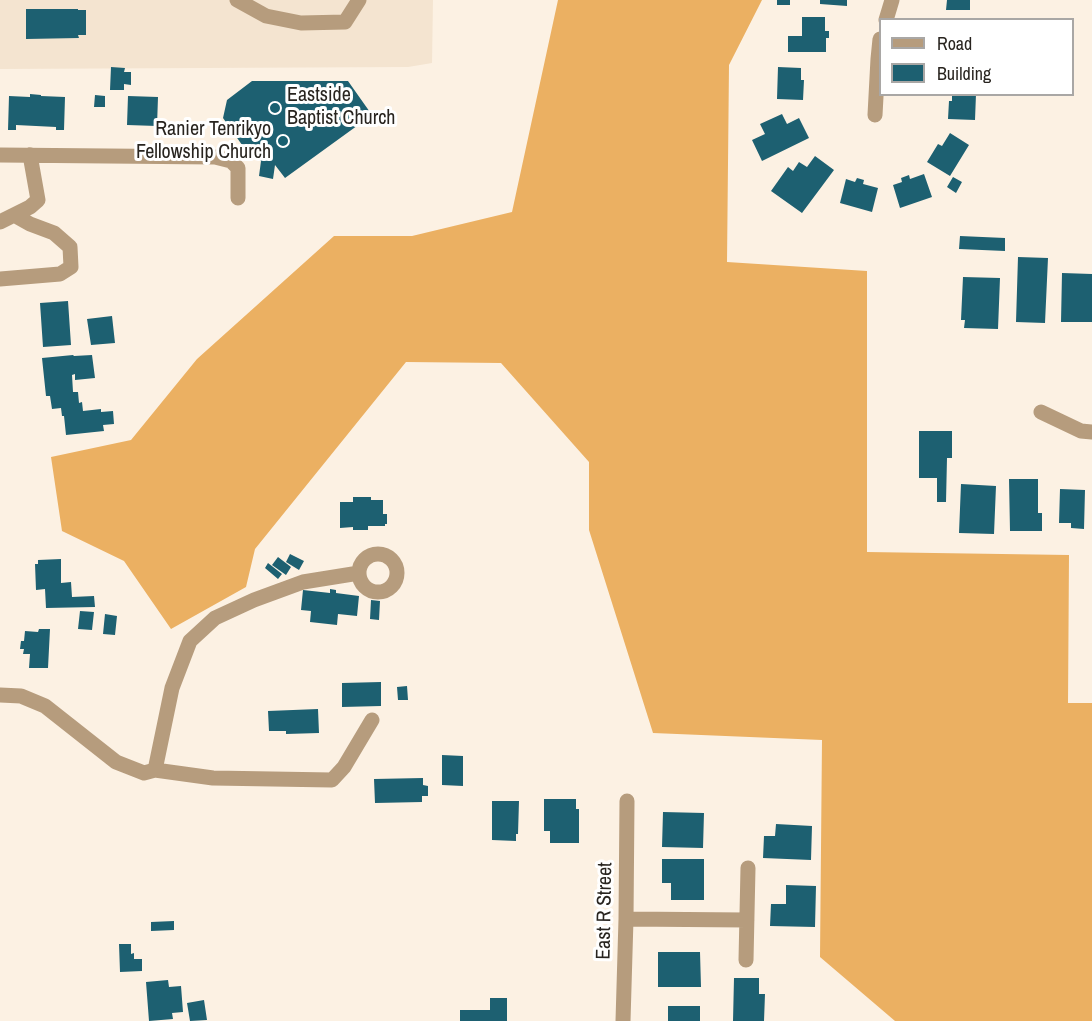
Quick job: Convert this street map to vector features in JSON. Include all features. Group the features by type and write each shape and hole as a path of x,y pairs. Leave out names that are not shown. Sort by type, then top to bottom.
{"street":[{"path":"237,0 267,16 301,23 345,22 359,0"},
{"path":"887,18 892,0"},
{"path":"875,115 879,48"},
{"path":"0,155 215,157 231,161 238,168 238,198"},
{"path":"7,219 38,200 30,155"},
{"path":"0,279 60,274 71,267 70,247 54,233 7,219"},
{"path":"1041,412 1081,431 1092,432"},
{"path":"155,770 172,688 190,641 215,618 254,600 303,582 359,573"},
{"path":"0,695 21,696 45,706 116,762 144,773 155,770 213,778 332,780 344,767 372,720"},
{"name":"East R Street","path":"623,1021 627,801"},
{"path":"746,960 748,867"},
{"path":"626,919 747,920"}],"shaded area":[{"path":"0,0 433,0 432,63 408,67 0,69"},
{"path":"558,0 762,0 729,65 727,262 867,271 867,552 1069,555 1068,703 1092,703 1092,1021 895,1021 820,957 822,740 653,733 589,530 589,462 501,363 406,362 255,549 246,587 171,629 124,561 62,531 51,457 131,440 197,359 334,236 412,236 512,212"}],"building":[{"path":"777,0 790,0 790,5 777,5"},
{"path":"820,0 847,0 847,6 820,4"},
{"path":"947,0 970,0 970,10 946,10"},
{"path":"26,9 86,10 86,35 78,35 79,38 26,39"},
{"path":"802,17 825,17 825,31 829,31 829,38 826,38 826,52 788,52 788,36 802,36"},
{"path":"111,67 125,68 124,72 131,72 131,85 124,84 124,90 110,90"},
{"path":"778,67 801,68 801,80 804,80 803,100 777,99"},
{"path":"252,81 348,81 372,115 285,178 275,165 273,179 259,176 261,161 257,155 252,159 223,118 227,100"},
{"path":"30,94 65,97 64,130 56,130 56,127 16,125 16,130 8,130 9,96 30,97"},
{"path":"95,95 105,96 105,107 94,107"},
{"path":"128,96 158,97 157,126 127,125"},
{"path":"952,96 976,96 975,120 948,119 949,101 952,101"},
{"path":"782,114 787,124 799,118 809,138 762,161 752,140 765,134 760,124"},
{"path":"950,133 969,145 950,176 927,162 938,144 942,146"},
{"path":"815,156 834,170 802,213 771,191 788,167 793,171 799,162 807,167"},
{"path":"924,174 932,197 900,208 893,185 902,182 901,178 909,175 910,179"},
{"path":"953,177 962,182 956,193 947,187"},
{"path":"857,178 864,180 863,184 878,188 872,212 840,203 846,179 855,182"},
{"path":"960,236 1005,238 1005,251 959,249"},
{"path":"1018,257 1048,258 1045,323 1016,322"},
{"path":"1062,273 1092,274 1092,322 1061,322"},
{"path":"963,277 1000,278 998,329 964,328 965,320 961,320"},
{"path":"68,301 71,345 43,347 40,303"},
{"path":"112,316 115,343 91,345 87,319"},
{"path":"92,355 95,378 75,380 75,374 72,375 73,392 78,392 79,403 82,402 83,411 101,409 101,412 113,411 114,424 103,425 104,431 66,435 61,408 52,409 50,396 46,396 42,358"},
{"path":"919,431 952,431 952,458 947,458 946,502 937,502 937,478 919,478"},
{"path":"1009,479 1038,479 1038,513 1042,513 1042,531 1010,531"},
{"path":"961,484 996,486 994,534 959,533"},
{"path":"1060,489 1085,490 1084,529 1071,528 1071,523 1059,523"},
{"path":"353,497 383,500 383,514 387,514 387,524 368,526 368,530 353,530 353,527 340,528 340,502 353,502"},
{"path":"290,554 304,561 299,570 286,562"},
{"path":"278,557 291,567 286,575 272,565"},
{"path":"61,559 61,583 71,582 72,597 94,596 95,607 46,608 45,589 36,590 35,564 38,564 38,560"},
{"path":"268,563 282,574 278,579 265,568"},
{"path":"330,589 336,590 336,593 359,596 357,616 338,614 337,625 310,622 311,611 301,610 303,590 330,593"},
{"path":"371,600 380,601 379,620 370,619"},
{"path":"80,611 94,612 92,630 78,629"},
{"path":"105,614 117,616 115,635 103,634"},
{"path":"39,629 50,629 48,668 29,668 30,654 23,654 24,649 20,649 21,641 24,641 25,631 38,632"},
{"path":"381,682 381,706 342,707 342,683"},
{"path":"407,686 408,700 398,700 397,687"},
{"path":"318,709 319,733 286,734 286,731 269,731 268,711"},
{"path":"442,755 463,756 463,786 442,785"},
{"path":"423,778 423,785 428,786 428,796 422,796 422,802 375,803 374,779"},
{"path":"544,799 576,799 576,809 579,809 579,843 550,843 550,831 544,831"},
{"path":"492,801 519,801 516,841 492,840"},
{"path":"663,812 704,813 703,848 662,847"},
{"path":"776,824 812,826 811,860 763,858 764,836 775,836"},
{"path":"662,859 704,859 704,900 671,900 671,883 662,883"},
{"path":"786,885 816,886 815,927 770,926 771,904 786,904"},
{"path":"174,921 174,930 151,931 151,922"},
{"path":"119,944 131,944 131,954 134,953 134,959 142,959 142,971 120,972"},
{"path":"658,952 700,952 701,987 658,987"},
{"path":"734,978 759,978 759,994 765,994 764,1021 733,1021"},
{"path":"168,980 169,987 181,986 183,1012 172,1013 173,1019 149,1021 146,982"},
{"path":"490,998 507,998 507,1021 460,1021 460,1010 490,1010"},
{"path":"204,1000 207,1020 190,1021 187,1003"},
{"path":"668,1006 700,1006 700,1021 668,1021"}],"place":[{"name":"Eastside Baptist Church","path":"275,108"},
{"name":"Ranier Tenrikyo Fellowship Church","path":"283,141"}]}
